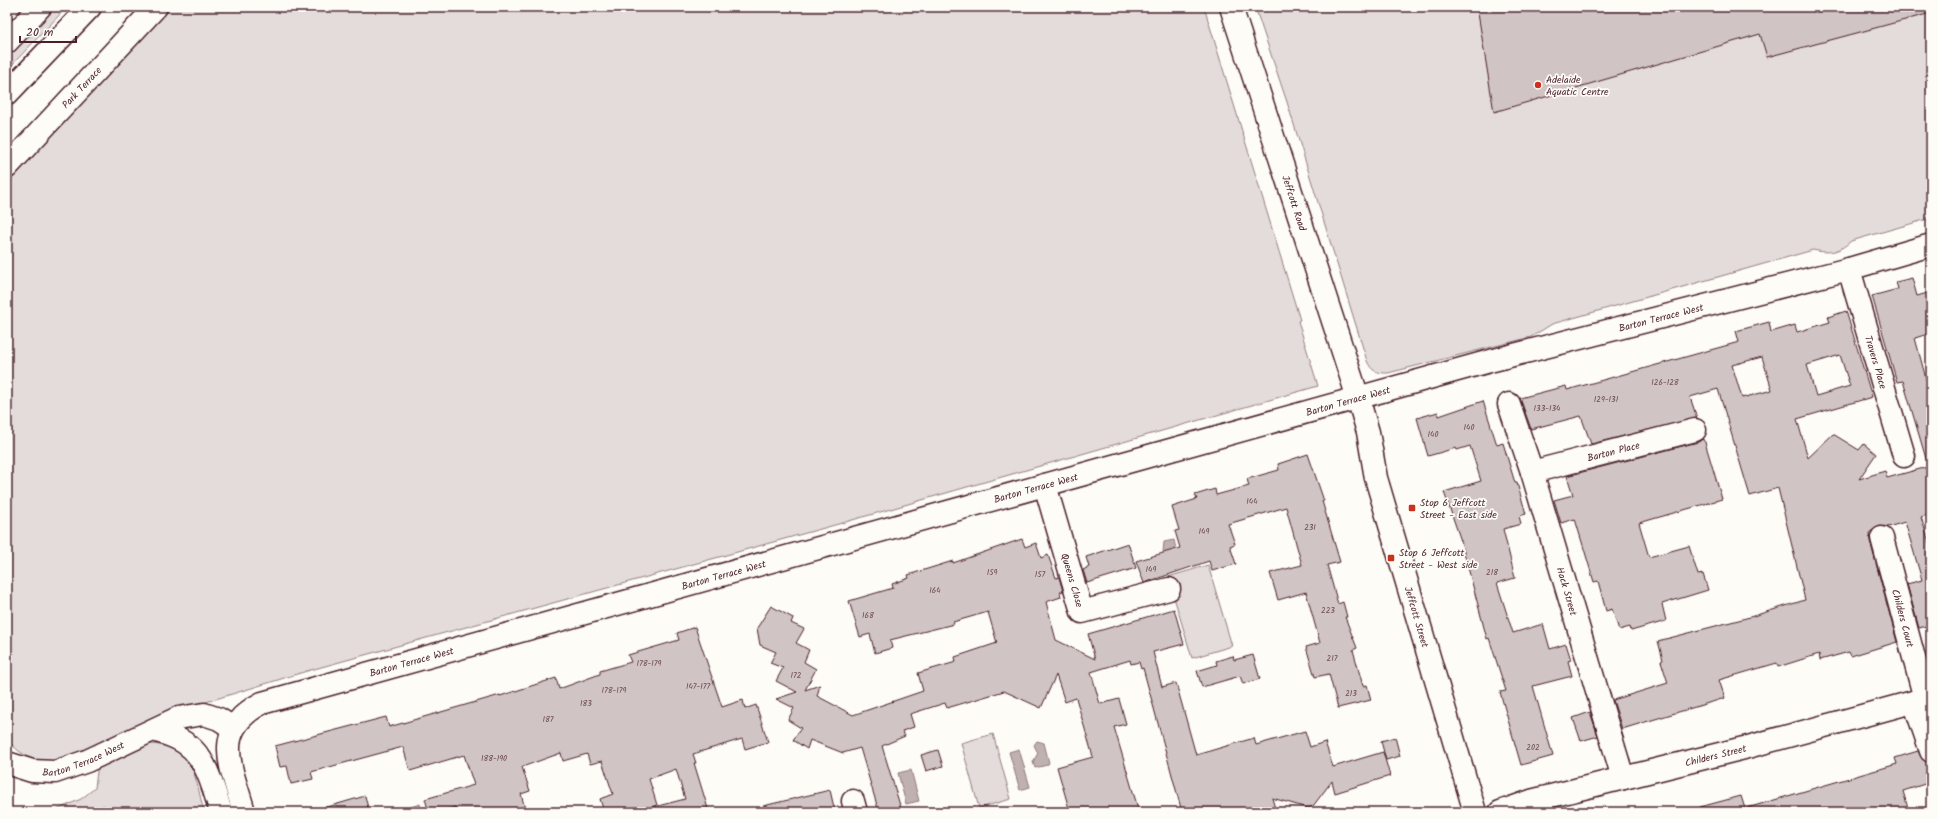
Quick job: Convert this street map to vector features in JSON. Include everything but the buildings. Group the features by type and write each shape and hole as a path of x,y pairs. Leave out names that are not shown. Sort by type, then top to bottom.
{"main road":[{"path":"7,42 40,7"},
{"path":"7,94 90,7"},
{"name":"Park Terrace","path":"7,167 156,7"},
{"name":"Jeffcott Road","path":"1231,7 1358,398"},
{"name":"Barton Terrace West","path":"8,761 32,771 55,772 87,761 178,718 204,714 219,719 233,728 245,713 262,703 1490,361 1849,269 1931,245"},
{"name":"Travers Place","path":"1849,269 1904,456"},
{"name":"Jeffcott Street","path":"1358,398 1368,432 1376,478 1475,812"},
{"name":"Hack Street","path":"1510,404 1532,472 1623,778"},
{"name":"Barton Place","path":"1532,472 1695,430"},
{"name":"Queens Close","path":"1045,485 1082,612 1169,589"},
{"name":"Childers Court","path":"1882,538 1923,699 1931,751"},
{"name":"Childers Street","path":"1500,812 1531,801 1744,748 1923,699"},
{"path":"233,728 229,737 228,748 231,767 244,812"},
{"path":"154,730 178,739 190,747 202,759 221,812"}],"shaded area":[{"path":"49,7 67,7 7,70 7,51"},
{"path":"168,7 1204,7 1300,320 1298,321 1318,386 842,523 307,671 193,706 68,758 43,762 30,758 13,746 7,735 7,687 10,651 7,647 7,176"},
{"path":"1255,7 1931,7 1931,218 1851,241 1838,250 1824,252 1813,250 1552,324 1531,337 1388,373 1381,373 1373,370 1367,361 1287,102"},
{"path":"1174,540 1180,567 1167,570 1163,552 1164,542"},
{"path":"1208,565 1232,646 1192,658 1168,577"},
{"path":"993,734 1011,799 979,808 961,743"},
{"path":"1037,741 1044,743 1049,763 1047,765 1035,768 1033,762 1038,753 1034,745"},
{"path":"151,744 164,745 176,749 183,754 191,766 194,774 204,812 52,812 81,799 95,788 98,763 129,748"},
{"path":"1019,749 1030,787 1020,790 1009,752"},
{"path":"911,770 919,801 906,804 898,773"},
{"path":"420,804 422,812 395,812"}],"waterway":[{"path":"97,812 103,808"}],"place":[{"name":"Adelaide Aquatic Centre","path":"1538,85"},
{"name":"Stop 6 Jeffcott Street - East side","path":"1412,508"},
{"name":"Stop 6 Jeffcott Street - West side","path":"1391,558"}]}
